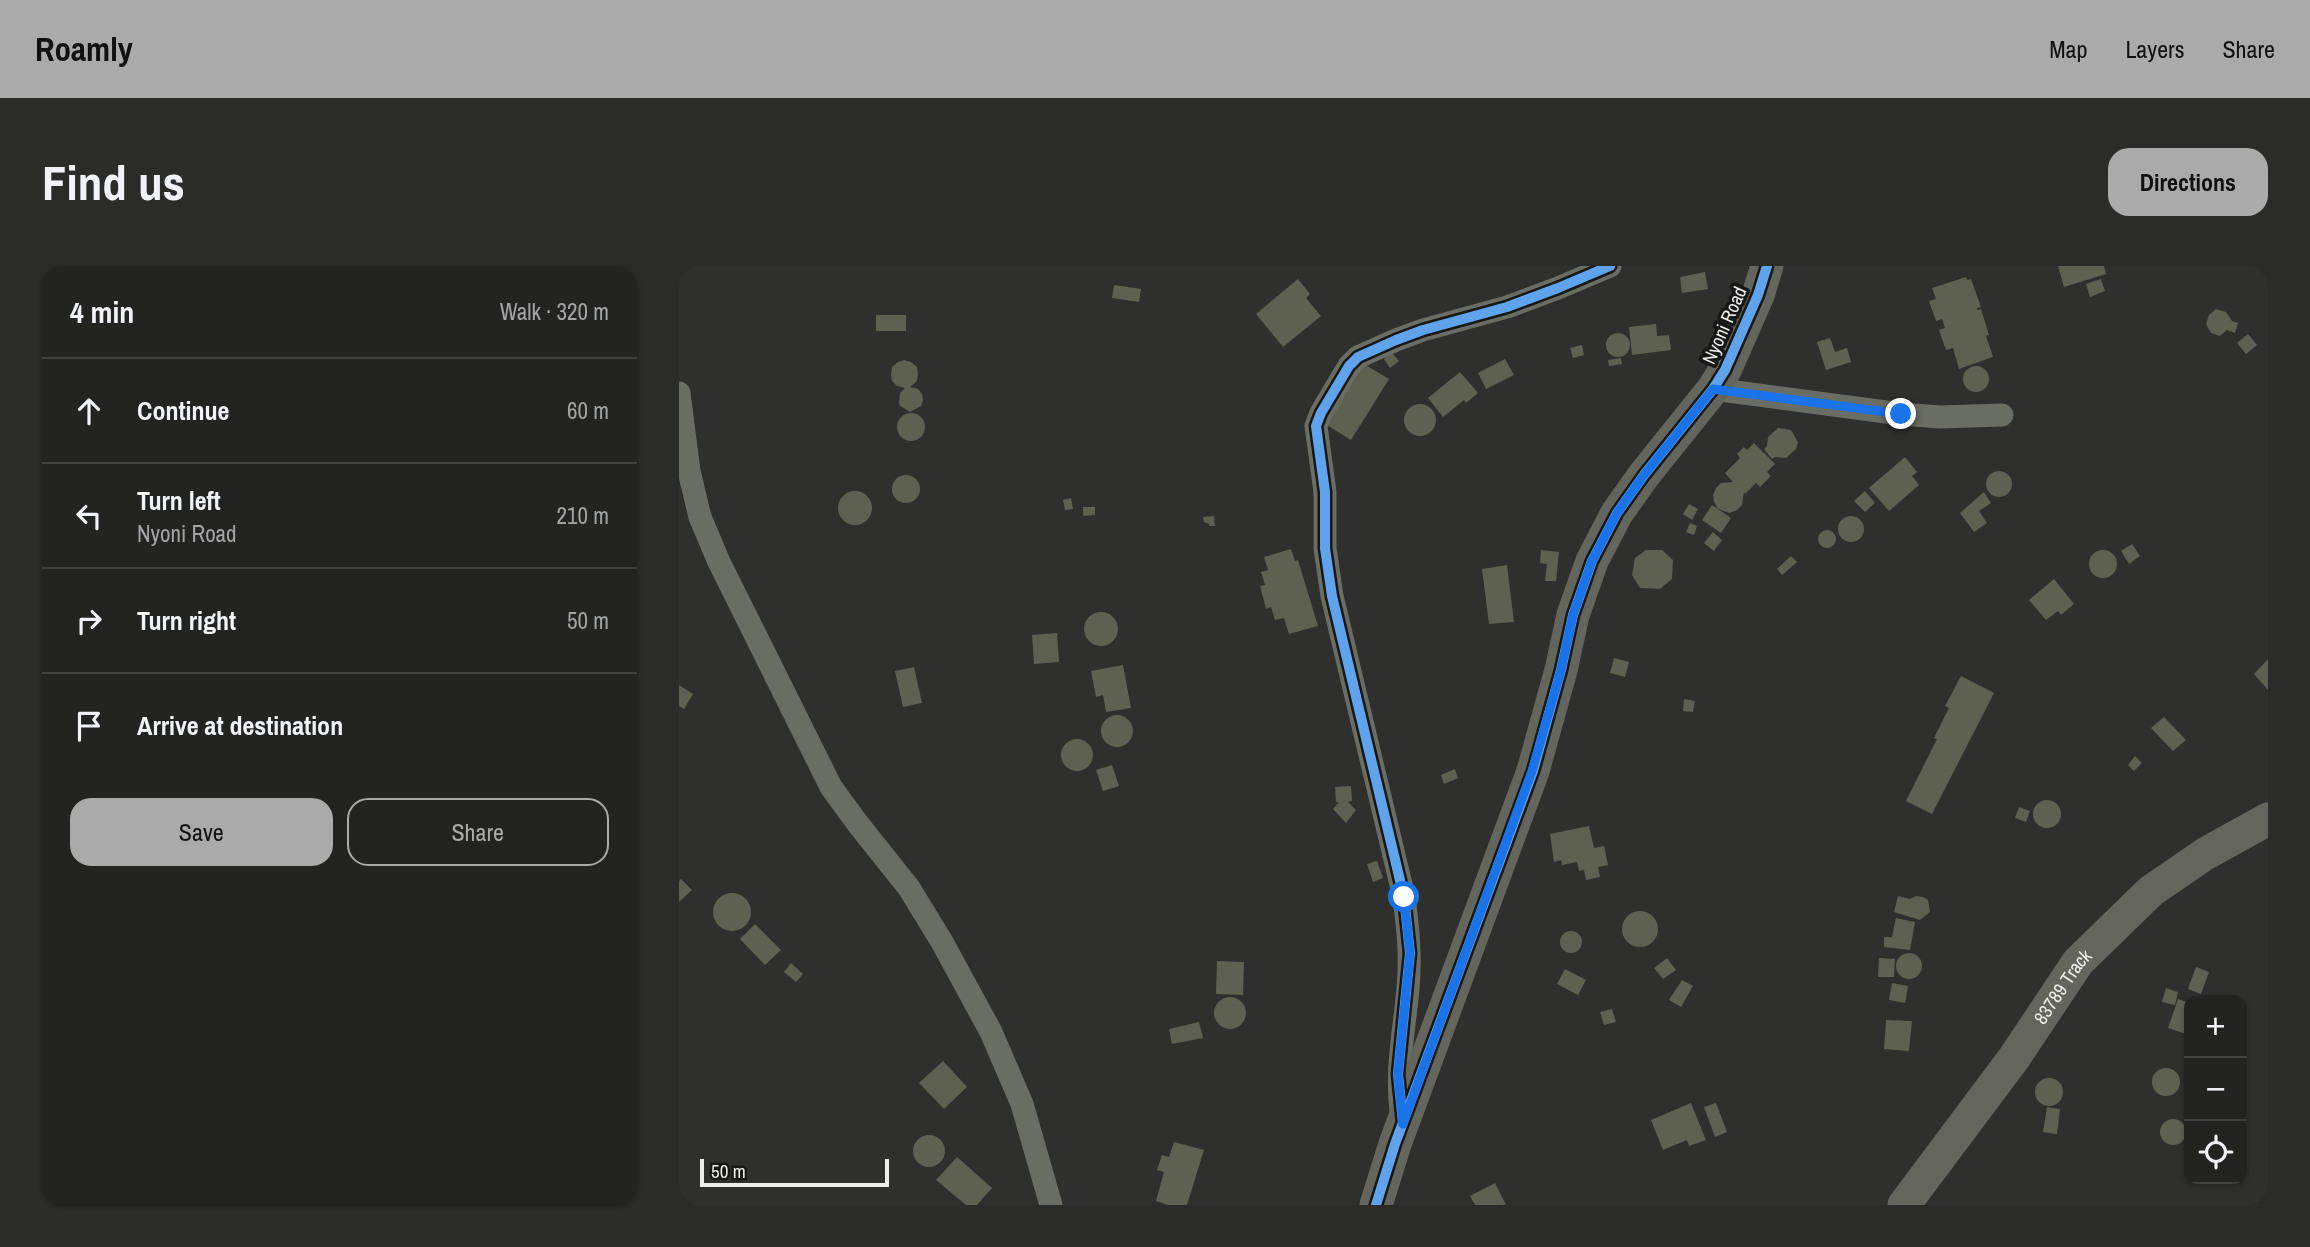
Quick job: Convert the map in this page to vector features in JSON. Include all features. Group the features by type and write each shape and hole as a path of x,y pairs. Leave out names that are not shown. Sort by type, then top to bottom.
{"street":[{"path":"1403,1124 1398,1074 1408,989 1409,929 1395,859 1332,596 1325,548 1325,492 1317,426 1321,413 1349,366 1359,357 1423,330 1507,307 1610,266"},
{"name":"Nyoni Road","path":"1376,1205 1532,771 1561,670 1573,615 1592,561 1617,513 1725,370 1758,295 1767,266"},
{"path":"1713,389 1901,414 1940,417 2001,415"},
{"path":"679,393 689,471 700,517 719,562 831,787 909,888 991,1032 1022,1104 1051,1205"},
{"name":"83789 Track","path":"1904,1205 2014,1058 2078,961 2151,891 2205,854 2268,819"}],"building":[{"path":"2058,266 2104,266 2106,274 2064,287"},
{"path":"1705,272 1708,289 1682,293 1680,277"},
{"path":"1966,277 1967,280 1971,279 1981,307 1977,310 1981,309 1993,357 1959,369 1953,348 1946,350 1939,330 1945,328 1942,319 1936,321 1929,301 1936,299 1932,288"},
{"path":"1298,279 1310,294 1306,298 1321,316 1283,347 1256,314"},
{"path":"2101,279 2105,291 2090,297 2086,284"},
{"path":"1114,285 1141,289 1139,302 1112,298"},
{"path":"2216,309 2226,312 2232,321 2238,323 2235,333 2227,330 2220,336 2211,333 2206,324 2209,315"},
{"path":"876,315 906,315 906,331 876,331"},
{"path":"1656,324 1657,336 1669,335 1671,350 1632,355 1629,327"},
{"path":"1618,333 1627,336 1630,345 1627,354 1618,357 1609,354 1606,345 1609,336"},
{"path":"2248,334 2257,345 2246,354 2237,343"},
{"path":"1830,338 1835,352 1847,348 1851,362 1826,370 1817,342"},
{"path":"1582,345 1584,355 1573,358 1570,348"},
{"path":"1392,353 1399,361 1390,368 1384,359"},
{"path":"1621,358 1622,364 1609,366 1608,360"},
{"path":"1505,359 1514,375 1486,389 1478,373"},
{"path":"904,360 917,367 917,381 910,387 918,389 923,400 921,406 910,412 899,405 900,393 905,388 897,386 891,375 892,367"},
{"path":"1359,361 1389,379 1351,440 1322,422"},
{"path":"1976,366 1985,370 1989,379 1985,388 1976,392 1967,388 1963,379 1967,370"},
{"path":"1460,372 1478,393 1466,403 1464,400 1443,417 1428,398"},
{"path":"1420,404 1431,409 1436,420 1431,431 1420,436 1409,431 1404,420 1409,409"},
{"path":"911,413 921,417 925,427 921,437 911,441 901,437 897,427 901,417"},
{"path":"1778,428 1791,430 1798,442 1796,449 1786,458 1772,459 1764,449 1768,437"},
{"path":"1754,443 1775,464 1767,472 1771,476 1760,487 1756,483 1745,494 1744,492 1742,505 1737,510 1730,513 1717,508 1713,495 1716,488 1721,483 1733,482 1725,473 1740,458 1737,454"},
{"path":"1905,457 1917,472 1912,476 1919,485 1889,511 1869,488"},
{"path":"1999,471 2009,474 2012,484 2009,494 1999,497 1989,494 1986,484 1989,474"},
{"path":"906,475 916,479 920,489 916,499 906,503 896,499 892,489 896,479"},
{"path":"855,491 867,496 872,508 867,520 855,525 843,520 838,508 843,496"},
{"path":"1865,491 1875,503 1865,512 1854,501"},
{"path":"1984,492 1991,503 1979,511 1987,523 1974,532 1960,513"},
{"path":"1071,498 1073,509 1065,510 1063,500"},
{"path":"1689,504 1698,509 1692,520 1683,514"},
{"path":"1712,505 1731,518 1721,533 1702,520"},
{"path":"1083,507 1095,507 1095,515 1083,516"},
{"path":"1214,516 1215,526 1204,522 1203,517"},
{"path":"1851,516 1860,520 1864,529 1860,538 1851,542 1842,538 1838,529 1842,520"},
{"path":"1690,523 1697,526 1694,535 1686,532"},
{"path":"1827,530 1833,533 1836,539 1833,545 1827,548 1821,545 1818,539 1821,533"},
{"path":"1713,532 1722,540 1714,551 1704,543"},
{"path":"2132,544 2140,556 2129,564 2121,551"},
{"path":"1291,549 1295,561 1298,560 1318,626 1289,634 1284,618 1275,620 1271,607 1266,609 1260,586 1265,585 1261,572 1268,570 1264,557"},
{"path":"1541,550 1559,552 1556,581 1545,581 1547,564 1540,563"},
{"path":"1646,550 1662,550 1673,560 1672,579 1660,589 1640,588 1632,575 1635,558"},
{"path":"2103,550 2113,554 2117,564 2113,574 2103,578 2093,574 2089,564 2093,554"},
{"path":"1791,556 1797,562 1782,575 1777,569"},
{"path":"1507,565 1514,622 1489,624 1482,569"},
{"path":"2054,579 2074,604 2061,615 2058,611 2046,620 2029,600"},
{"path":"1101,612 1113,617 1118,629 1113,641 1101,646 1089,641 1084,629 1089,617"},
{"path":"1057,633 1059,662 1034,664 1032,635"},
{"path":"1614,658 1629,662 1625,677 1610,673"},
{"path":"2268,659 2268,690 2254,674"},
{"path":"1123,665 1131,708 1106,712 1103,695 1096,697 1091,671"},
{"path":"914,667 922,703 903,707 895,671"},
{"path":"1961,676 1994,693 1932,814 1906,801 1937,739 1934,738 1949,708 1945,706"},
{"path":"679,685 693,694 684,709 679,706"},
{"path":"1684,699 1695,701 1693,712 1683,711"},
{"path":"1117,715 1128,720 1133,731 1128,742 1117,747 1106,742 1101,731 1106,720"},
{"path":"2164,717 2186,740 2173,751 2151,728"},
{"path":"1077,739 1088,744 1093,755 1088,766 1077,771 1066,766 1061,755 1066,744"},
{"path":"2135,756 2142,763 2134,771 2128,765"},
{"path":"1112,765 1119,786 1103,791 1096,770"},
{"path":"1455,769 1458,778 1444,784 1441,775"},
{"path":"1351,786 1352,801 1348,802 1356,810 1346,823 1333,809 1339,802 1336,802 1335,787"},
{"path":"2047,800 2057,804 2061,814 2057,824 2047,828 2037,824 2033,814 2037,804"},
{"path":"2019,807 2030,811 2026,822 2015,818"},
{"path":"1589,826 1594,848 1604,846 1608,865 1598,867 1600,877 1586,880 1584,870 1579,871 1577,862 1562,865 1561,860 1554,862 1550,834"},
{"path":"1377,861 1383,878 1373,882 1367,864"},
{"path":"681,879 692,890 679,902 679,881"},
{"path":"732,893 746,898 751,912 746,926 732,931 718,926 713,912 718,898"},
{"path":"1898,896 1910,899 1923,897 1928,900 1930,912 1920,920 1894,912"},
{"path":"1640,911 1652,917 1658,929 1652,941 1640,947 1628,941 1622,929 1628,917"},
{"path":"1896,918 1915,922 1910,950 1884,947 1884,937 1892,937"},
{"path":"755,924 781,950 765,965 740,939"},
{"path":"1571,931 1579,934 1582,942 1579,950 1571,953 1563,950 1560,942 1563,934"},
{"path":"1909,953 1918,957 1922,966 1918,975 1909,979 1900,975 1896,966 1900,957"},
{"path":"1667,958 1676,970 1663,979 1654,968"},
{"path":"1879,958 1895,959 1894,977 1878,977"},
{"path":"1217,961 1244,962 1243,995 1216,994"},
{"path":"791,963 803,974 796,982 784,972"},
{"path":"2196,967 2209,972 2201,994 2188,989"},
{"path":"1565,969 1586,980 1578,995 1557,984"},
{"path":"1682,980 1693,986 1681,1007 1669,1000"},
{"path":"1892,983 1908,986 1905,1003 1889,1000"},
{"path":"2166,988 2178,992 2175,1005 2162,1002"},
{"path":"1230,997 1241,1002 1246,1013 1241,1024 1230,1029 1219,1024 1214,1013 1219,1002"},
{"path":"2178,999 2184,1001 2184,1033 2168,1028"},
{"path":"1612,1009 1616,1022 1604,1025 1600,1012"},
{"path":"1886,1020 1912,1021 1909,1051 1884,1049"},
{"path":"1199,1022 1203,1038 1172,1044 1169,1029"},
{"path":"943,1061 967,1087 944,1109 919,1083"},
{"path":"2166,1068 2176,1072 2180,1082 2176,1092 2166,1096 2156,1092 2152,1082 2156,1072"},
{"path":"2049,1078 2059,1082 2063,1092 2059,1102 2049,1106 2039,1102 2035,1092 2039,1082"},
{"path":"1691,1103 1706,1140 1689,1146 1687,1140 1663,1150 1651,1120"},
{"path":"1716,1103 1727,1132 1715,1137 1704,1107"},
{"path":"2047,1107 2060,1109 2057,1134 2043,1132"},
{"path":"2173,1119 2183,1122 2183,1142 2173,1145 2163,1142 2160,1132 2163,1122"},
{"path":"929,1135 940,1140 945,1151 940,1162 929,1167 918,1162 913,1151 918,1140"},
{"path":"1174,1142 1204,1150 1187,1205 1168,1205 1156,1201 1164,1172 1157,1170 1162,1155 1169,1157"},
{"path":"957,1157 992,1188 977,1205 966,1205 936,1180"},
{"path":"1495,1183 1506,1205 1475,1205 1470,1196"}],"cycle path":[{"path":"1403,1123 1398,1074 1410,953 1404,897 1332,596 1325,548 1325,492 1316,426 1349,366 1358,357 1423,330 1507,307 1610,266"},
{"path":"1376,1205 1395,1144 1533,771 1573,615 1592,561 1617,513 1725,370 1758,295 1767,266"}],"route":[{"path":"1404,897 1410,953 1398,1074 1398,1096 1403,1124 1532,771 1561,670 1573,615 1592,561 1617,513 1713,389 1901,414"}]}
